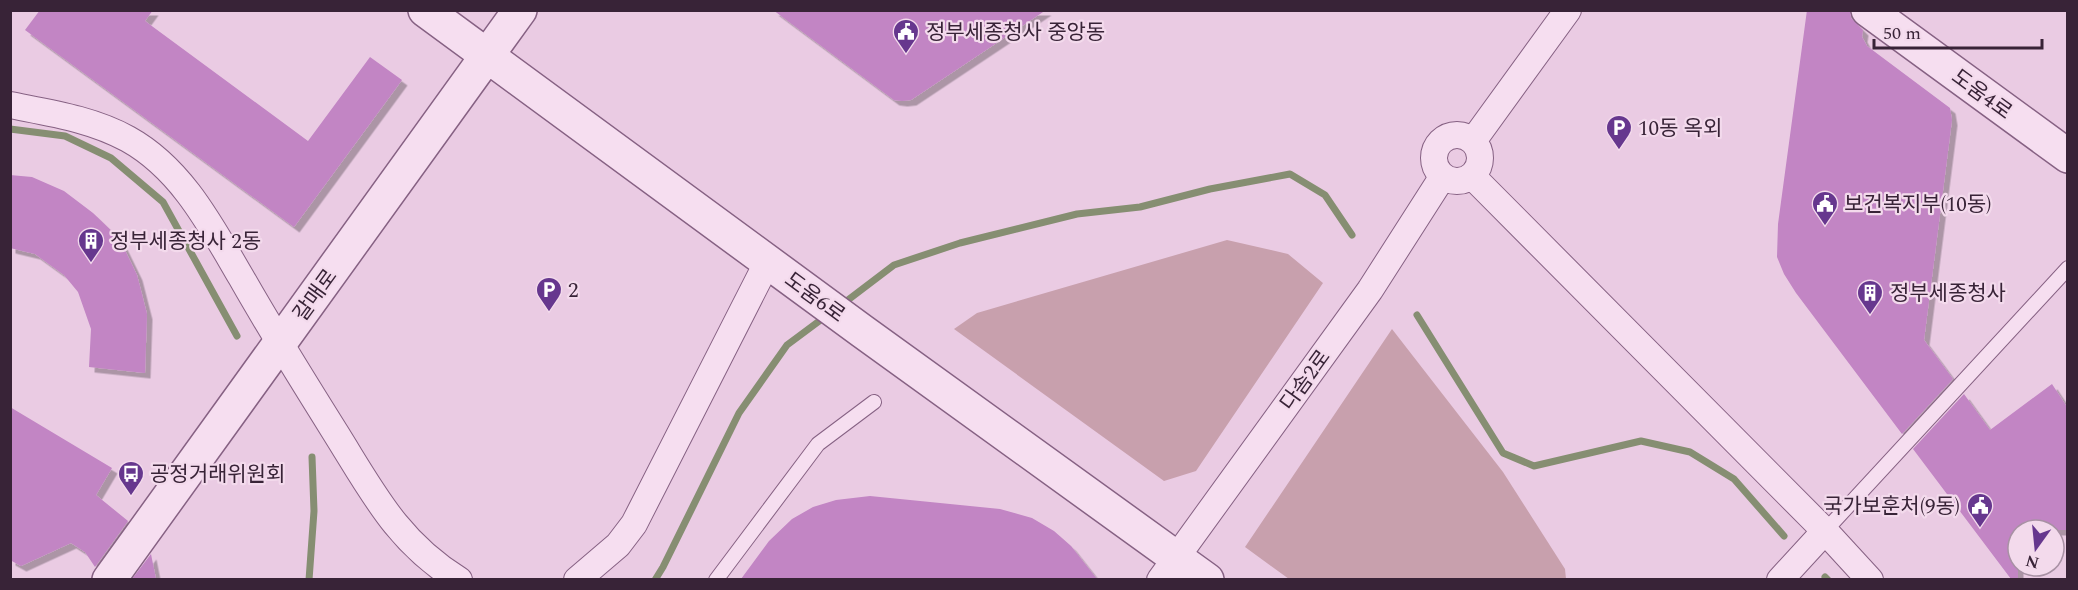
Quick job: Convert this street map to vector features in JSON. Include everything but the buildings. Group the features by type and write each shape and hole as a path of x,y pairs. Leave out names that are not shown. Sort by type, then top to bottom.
{"street":[{"name":"도움6로","path":"425,10 862,331 1168,569 1207,579"},
{"name":"갈매로","path":"109,579 520,10"},
{"path":"1473,141 1568,10"},
{"name":"도움4로","path":"1868,10 2067,156"},
{"path":"10,105 62,116 106,129 128,139 172,174 191,196 222,244 280,345 382,507 403,535 424,556 459,579"},
{"path":"1459,135 1466,136 1473,141 1480,154 1480,163 1472,176 1458,181 1443,176 1435,164 1435,150 1444,138 1459,135"},
{"name":"다솜2로","path":"1168,569 1370,290 1443,176"},
{"path":"1472,176 1870,579"},
{"path":"577,579 618,545 634,524 768,261"},
{"path":"1780,579 1825,531"}],"lane":[{"path":"1825,531 2067,268"},
{"path":"716,579 818,444 873,402"}],"shaded area":[{"path":"1227,240 1288,254 1323,283 1196,471 1164,481 954,329 977,313"},
{"path":"1392,329 1503,472 1565,569 1566,579 1289,579 1245,547"}],"waterway":[{"path":"10,129 65,136 111,158 163,202 237,336"},
{"path":"840,306 894,265 960,243 1077,214 1140,207 1210,189 1290,174 1325,195 1352,235"},
{"path":"1417,315 1503,453 1534,466 1641,441 1690,452 1734,479 1784,536"},
{"path":"655,580 739,413 787,345 826,316"},
{"path":"309,580 314,511 312,457"},
{"path":"1825,577 1828,580"}],"place":[{"name":"정부세종청사 중앙동","path":"906,55"},
{"name":"10동 옥외","path":"1619,151"},
{"name":"보건복지부(10동)","path":"1825,227"},
{"name":"정부세종청사 2동","path":"91,264"},
{"name":"2","path":"549,313"},
{"name":"정부세종청사","path":"1870,316"},
{"name":"공정거래위원회","path":"131,497"},
{"name":"국가보훈처(9동)","path":"1980,529"}]}
